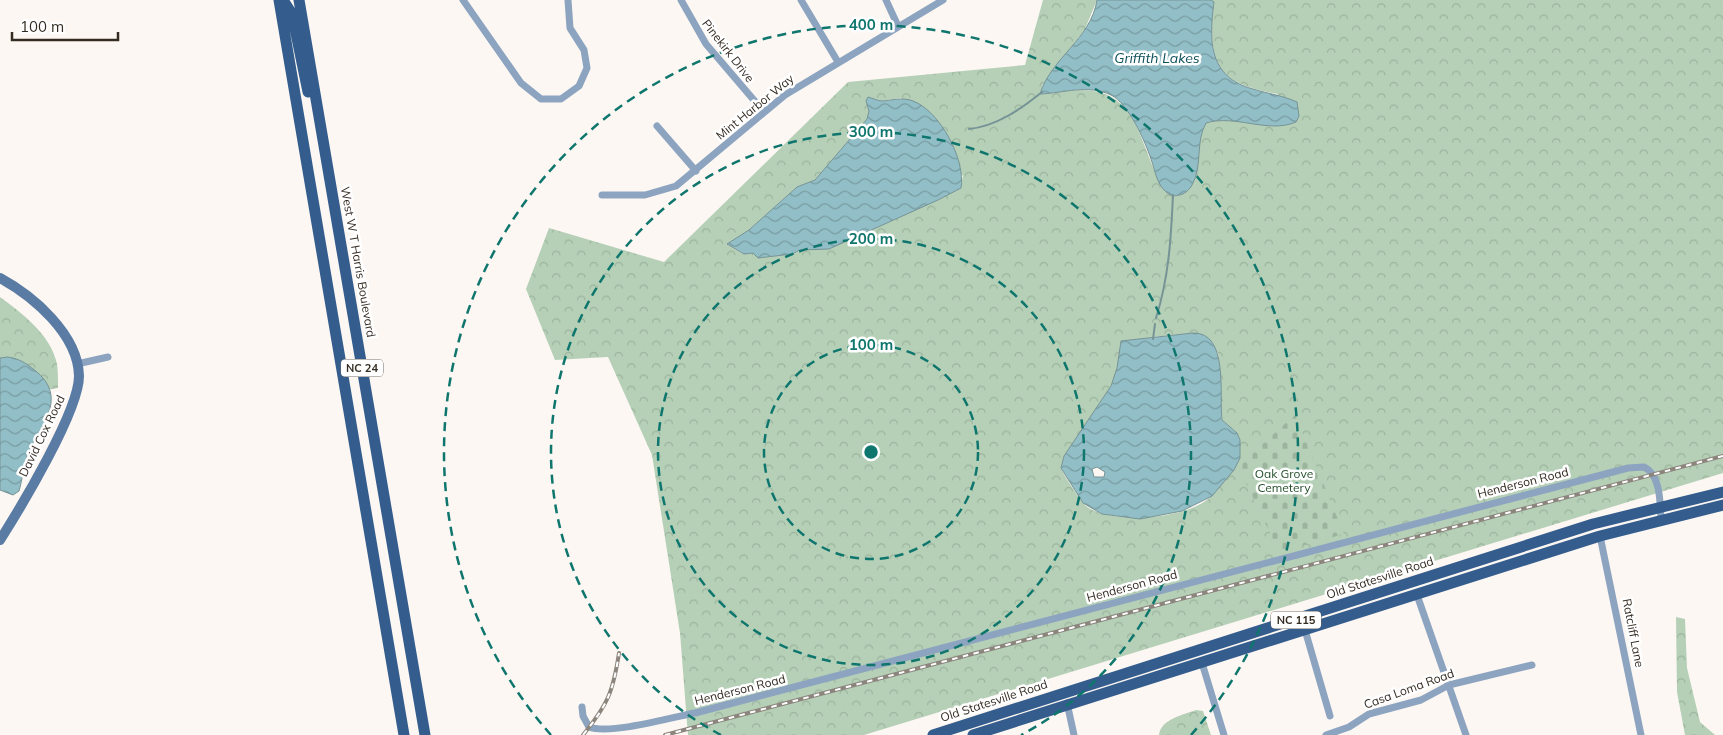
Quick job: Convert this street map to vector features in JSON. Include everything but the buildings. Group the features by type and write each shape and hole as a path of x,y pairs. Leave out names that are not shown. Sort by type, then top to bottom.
{"main road":[{"name":"NC 24","path":"279,0 404,735"},
{"path":"283,0 292,14 311,110 325,148"},
{"name":"West W T Harris Boulevard","path":"299,1 425,735"},
{"name":"David Cox Road","path":"0,278 20,291 54,322 71,347 77,364 76,393 66,421 0,540"},
{"name":"Old Statesville Road","path":"973,735 1066,698 1593,524 1723,492"},
{"name":"Old Statesville Road","path":"933,735 1202,663 1600,536 1661,519 1723,505"}],"street":[{"path":"463,0 522,82 541,99 561,99 579,86 587,68 584,50 570,28 568,0"},
{"name":"Pinekirk Drive","path":"681,0 702,40 764,112"},
{"path":"801,0 838,62"},
{"path":"886,0 898,26"},
{"name":"Mint Harbor Way","path":"602,195 645,195 661,192 682,182 764,112 796,88 944,0"},
{"path":"657,126 696,171"},
{"path":"77,364 108,357"},
{"name":"Henderson Road","path":"582,708 583,716 589,727 601,730 631,727 699,712 1628,468 1644,467 1650,470 1655,480 1661,519"},
{"name":"Ratcliff Lane","path":"1600,536 1641,735"},
{"path":"1417,595 1466,735"},
{"path":"1305,630 1330,716"},
{"path":"1202,663 1224,735"},
{"name":"Casa Loma Road","path":"1326,735 1349,727 1369,714 1421,700 1449,685 1532,665"},
{"path":"1066,698 1074,735"}],"green space":[{"path":"1043,0 1097,0 1085,29 1042,86 1052,93 1081,90 1102,93 1118,101 1130,114 1165,192 1173,196 1180,196 1199,152 1200,134 1206,123 1231,120 1273,126 1278,94 1239,83 1227,75 1219,66 1212,39 1211,0 1723,0 1723,473 864,735 688,735 680,633 652,455 608,357 555,360 526,289 549,228 664,262 848,82 1025,65","holes":["901,98 963,176 960,188 938,200 792,254 758,258 753,253 743,254 728,245 749,230 797,187 815,180 867,119 869,111 866,101","1193,333 1218,353 1222,420 1237,433 1240,440 1216,490 1202,503 1187,510 1151,517 1113,516 1086,506 1072,488 1061,468 1064,456 1093,417 1109,389 1119,359 1120,343"]},
{"path":"0,297 27,318 49,344 57,364 58,388 0,398"},
{"name":"Oak Grove Cemetery","path":"1295,415 1344,534 1279,552 1238,466"},
{"path":"1676,617 1685,619 1687,668 1700,722 1715,735 1685,735 1677,692"},
{"path":"1196,710 1203,711 1211,735 1159,735 1168,721"}],"water":[{"name":"Griffith Lakes","path":"1097,0 1211,0 1214,2 1212,43 1220,66 1227,76 1238,83 1297,102 1299,116 1296,122 1274,126 1228,121 1206,123 1201,138 1197,170 1192,185 1183,194 1175,196 1167,193 1159,183 1148,151 1135,123 1117,99 1111,95 1094,90 1040,94 1045,81 1087,26"},
{"path":"868,97 882,101 905,99 913,101 923,106 933,115 949,138 955,151 959,164 961,188 829,249 800,250 792,254 758,258 753,253 744,254 727,244 749,230 797,187 815,180 867,119 869,111 866,101"},
{"path":"1193,333 1204,335 1212,343 1217,353 1220,367 1222,420 1237,433 1240,440 1240,458 1234,470 1212,496 1182,511 1140,519 1102,514 1083,503 1061,468 1064,456 1111,386 1117,368 1121,341","holes":["1097,467 1105,472 1104,477 1094,477 1092,469"]},
{"path":"8,357 21,361 35,370 47,383 51,393 48,413 28,453 19,491 13,495 0,490 0,358"}],"waterway":[{"path":"969,129 999,120 1026,105 1042,92"},
{"path":"1156,318 1167,272 1173,195"},
{"path":"1153,339 1155,324"}],"railway":[{"path":"665,735 1723,456"},
{"path":"583,735 604,706 612,688 619,653"}]}
